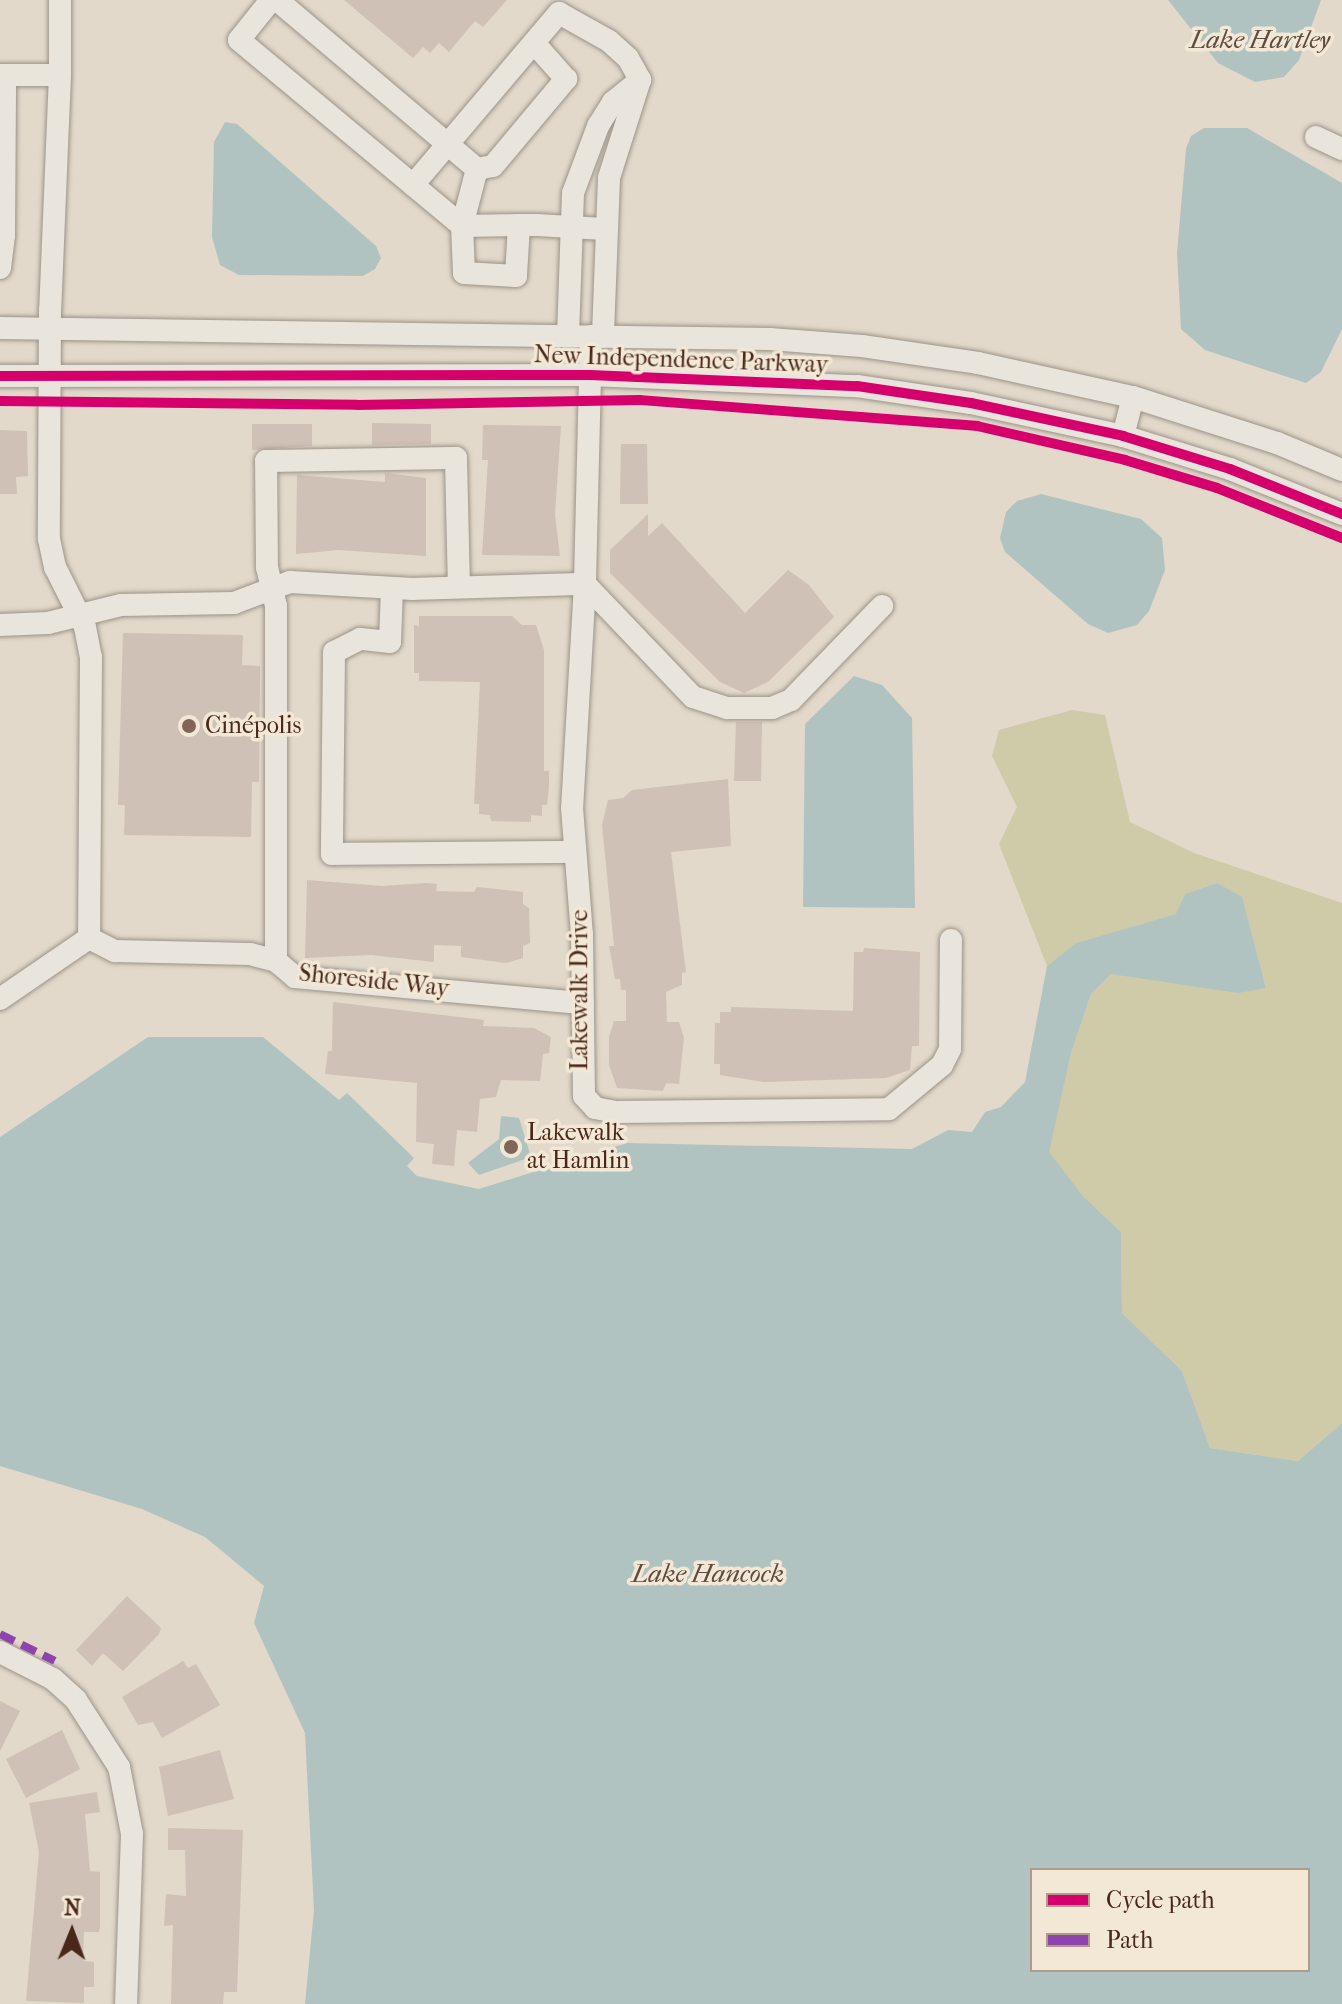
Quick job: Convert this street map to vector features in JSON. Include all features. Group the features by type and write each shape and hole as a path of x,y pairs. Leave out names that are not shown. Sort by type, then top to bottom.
{"street":[{"path":"0,999 89,938 91,666 78,613 55,567 49,539 49,376 60,0"},
{"path":"271,0 239,40 462,226 604,229"},
{"path":"277,0 477,169"},
{"path":"413,185 559,13 609,41 628,58 640,80 609,178 587,336"},
{"path":"477,169 493,166 566,79 534,43"},
{"path":"0,268 2,75 60,75"},
{"path":"587,336 570,228 583,156 613,102 640,80"},
{"path":"1316,137 1342,149"},
{"path":"477,169 462,226 464,273 513,277 519,270 519,225"},
{"name":"New Independence Parkway","path":"0,328 587,336 862,346 978,363 1133,397 1277,443 1342,470"},
{"name":"Lakewalk Drive","path":"587,336 590,375 585,584 572,798 583,1003 581,1087 595,1108 879,1111 905,1101 947,1058 953,1028 951,940"},
{"name":"New Independence Parkway","path":"0,376 590,375 857,386 971,403 1123,436 1230,469 1342,514"},
{"path":"1123,436 1133,397"},
{"path":"276,961 276,606 267,568 266,461 456,458 459,587"},
{"path":"0,625 38,624 121,605 234,603 301,581 392,588 585,584 693,697 727,708 772,708 791,700 882,606"},
{"path":"392,588 390,642 360,639 334,652 332,854 575,852"},
{"name":"Shoreside Way","path":"89,938 115,951 250,954 276,961 295,977 583,1003"},
{"path":"0,1652 53,1679 76,1700 119,1767 132,1834 126,2004"}],"shaded area":[{"path":"1072,710 1105,715 1130,822 1194,853 1342,903 1342,1423 1298,1461 1210,1448 1182,1371 1122,1313 1121,1232 1083,1196 1048,1152 1071,1053 1091,994 1111,974 1266,988 1242,899 1217,883 1185,894 1177,914 1076,943 1047,966 999,844 1017,807 992,756 999,730"}],"water":[{"name":"Lake Hartley","path":"1168,0 1321,0 1299,60 1284,77 1255,82 1218,63"},
{"path":"225,122 237,124 376,246 381,258 375,269 363,276 239,275 220,265 212,237 214,142"},
{"path":"1204,128 1247,128 1342,183 1342,329 1321,372 1306,383 1205,350 1181,329 1177,253 1186,149 1191,136"},
{"path":"1041,494 1141,519 1162,538 1165,570 1149,611 1137,625 1108,633 1088,624 1005,552 1000,538 1006,512 1017,501"},
{"path":"854,676 882,685 912,718 915,908 803,907 805,724"},
{"name":"Lake Hancock","path":"1217,883 1242,897 1266,988 1238,993 1111,974 1091,994 1071,1053 1049,1152 1083,1196 1121,1232 1122,1313 1182,1371 1210,1448 1298,1461 1342,1423 1342,2004 305,2004 314,1910 305,1733 254,1623 264,1586 205,1537 142,1509 0,1466 0,1137 148,1037 263,1037 339,1100 347,1093 414,1158 407,1166 417,1176 479,1189 627,1143 912,1149 948,1130 972,1132 985,1112 1001,1107 1025,1082 1047,966 1076,943 1176,914 1185,894"},
{"name":"Lakewalk at Hamlin","path":"501,1116 519,1118 531,1157 479,1175 468,1163 499,1139"}],"building":[{"path":"344,0 507,0 483,27 475,21 449,52 439,43 430,53 423,47 413,58"},
{"path":"372,423 431,424 431,444 372,445"},
{"path":"252,424 312,424 312,446 252,450"},
{"path":"483,425 561,426 555,515 560,556 482,555 488,460 482,460"},
{"path":"0,430 27,431 28,476 16,477 17,494 0,494"},
{"path":"621,444 647,444 648,504 620,504"},
{"path":"385,473 426,478 426,556 338,550 296,554 297,475 385,482"},
{"path":"648,514 648,536 662,523 745,613 788,570 809,585 834,617 768,682 744,693 720,682 610,573 610,550"},
{"path":"419,616 512,616 522,625 536,625 544,650 544,771 549,771 547,805 542,805 542,816 531,815 531,822 491,821 490,815 479,814 479,804 474,804 480,682 419,681 419,673 414,673 414,625 419,626"},
{"name":"Cinépolis","path":"123,633 243,635 242,665 260,666 259,782 252,782 251,837 124,835 125,805 118,805"},
{"path":"736,722 762,722 761,781 734,781"},
{"path":"728,779 731,846 671,852 686,972 682,973 682,985 666,992 667,1022 679,1022 684,1038 679,1084 666,1083 663,1091 617,1088 609,1065 609,1037 614,1021 626,1021 626,990 621,990 620,979 615,979 609,946 614,946 602,825 608,800 623,798 632,790"},
{"path":"307,880 382,886 426,883 437,884 436,891 474,892 477,887 523,892 523,904 529,908 530,943 523,946 523,958 506,963 461,957 461,946 434,945 434,962 371,955 305,958"},
{"path":"864,948 920,952 919,1046 912,1046 910,1070 886,1078 764,1082 720,1075 720,1064 714,1064 715,1023 720,1023 720,1012 731,1012 731,1007 853,1011 854,952 863,952"},
{"path":"333,1002 484,1020 483,1026 534,1028 551,1037 549,1053 543,1054 540,1081 501,1080 496,1097 480,1099 477,1132 457,1130 454,1166 432,1164 434,1144 416,1142 417,1083 325,1074 328,1051 332,1051"},
{"path":"127,1596 161,1628 159,1634 123,1671 103,1653 92,1666 76,1650"},
{"path":"183,1661 188,1668 196,1664 220,1705 162,1738 153,1722 138,1725 122,1697"},
{"path":"0,1701 20,1711 0,1751"},
{"path":"62,1730 80,1769 26,1798 6,1759"},
{"path":"220,1750 234,1799 168,1816 159,1767"},
{"path":"97,1792 100,1812 85,1814 90,1871 100,1872 99,1932 84,1932 83,1961 94,1962 94,1987 84,1987 84,2003 26,2001 39,1852 29,1803"},
{"path":"168,1828 243,1830 237,1992 224,1992 223,2004 171,2004 173,1925 164,1926 166,1894 186,1896 185,1850 168,1850"}],"marked path":[{"path":"0,1634 55,1661"}],"cycle path":[{"path":"0,376 590,375 857,386 971,403 1123,436 1230,469 1342,514"},
{"path":"0,401 357,405 640,400 977,426 1125,460 1217,488 1342,538"}],"place":[{"name":"Cinépolis","path":"189,726"},
{"name":"Lakewalk at Hamlin","path":"511,1147"}]}
